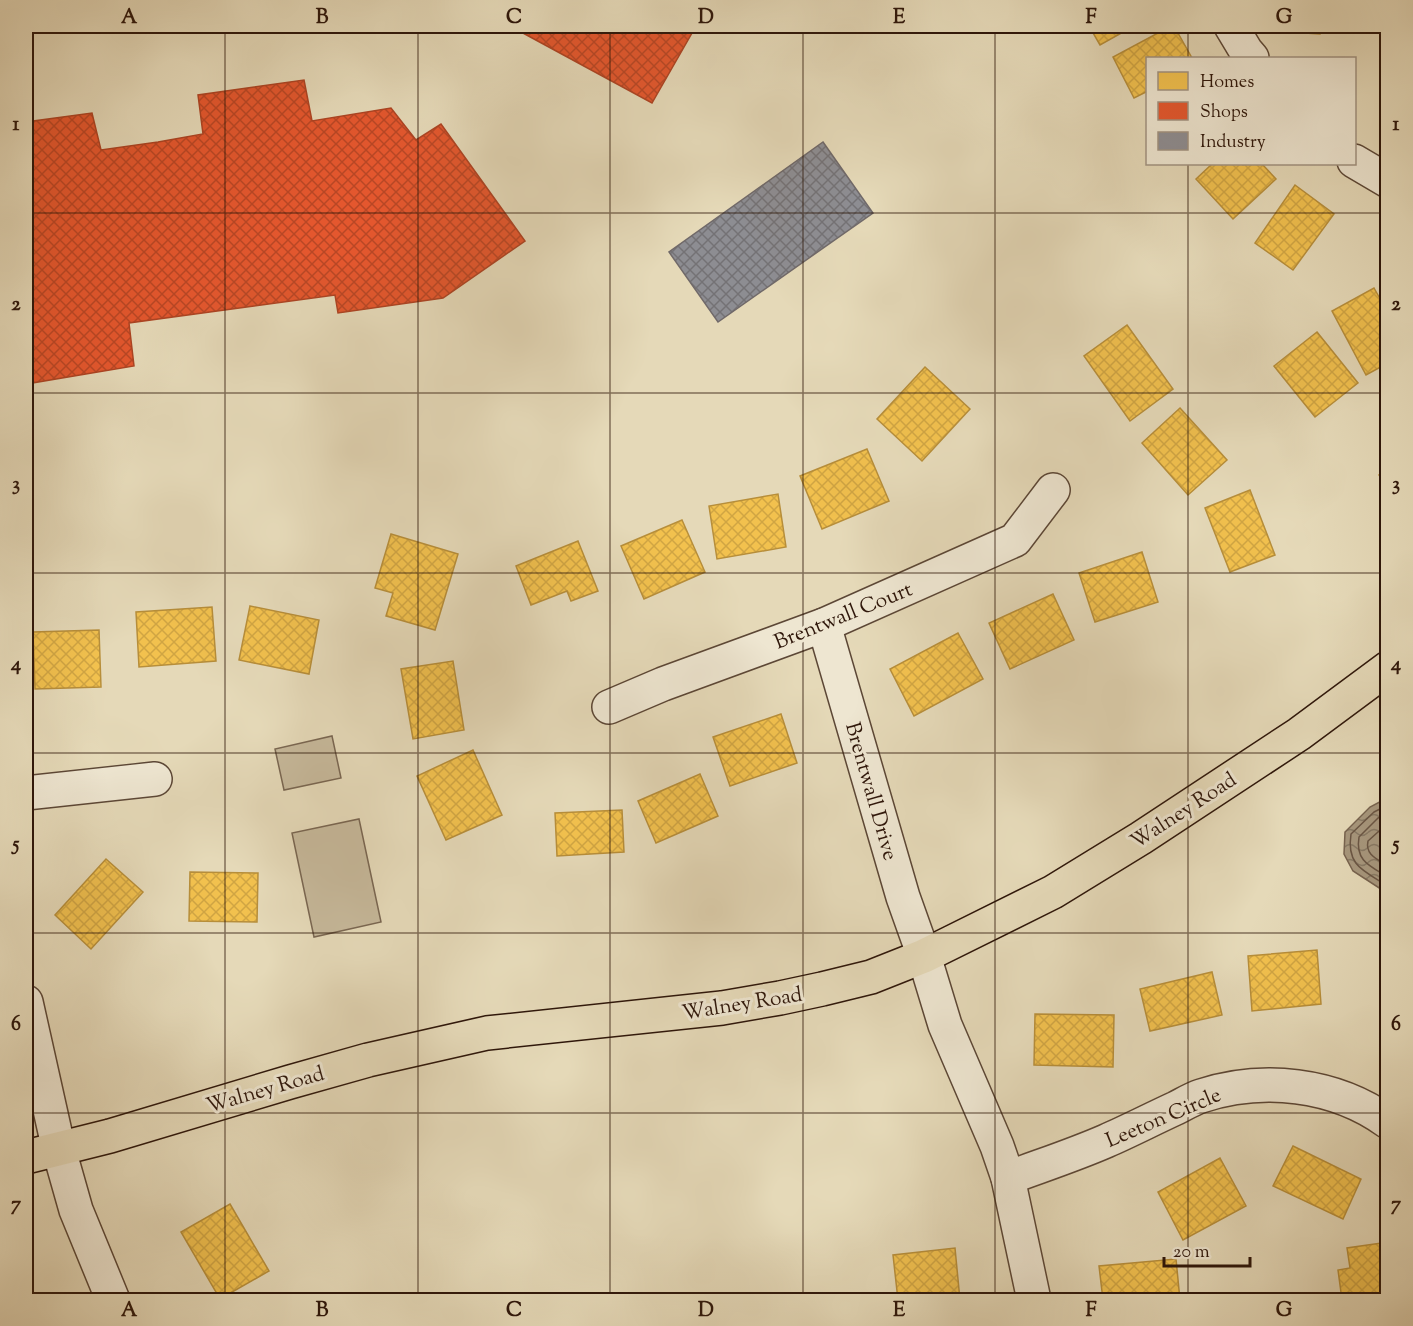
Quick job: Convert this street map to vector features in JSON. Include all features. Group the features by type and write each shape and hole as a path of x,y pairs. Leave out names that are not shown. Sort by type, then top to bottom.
{"main road":[{"name":"Walney Road","path":"26,1157 110,1136 290,1082 418,1048 487,1033 711,1009 822,990 871,977 924,956 1053,892 1141,838 1299,734 1388,668"}],"street":[{"path":"1231,26 1251,57"},
{"path":"1356,162 1388,181"},
{"name":"Brentwall Court","path":"609,707 663,684 824,625 1015,540 1053,490"},
{"name":"Brentwall Drive","path":"824,625 903,897 924,956"},
{"path":"26,793 155,779"},
{"path":"924,956 945,1025 997,1146 1008,1178 1034,1300"},
{"path":"26,1002 59,1150 76,1210 113,1300"},
{"name":"Leeton Circle","path":"1008,1178 1105,1142 1199,1097 1231,1088 1264,1084 1296,1086 1328,1093 1357,1104 1388,1122"}],"shaded area":[{"path":"332,736 341,778 284,790 275,749"},
{"path":"359,819 381,922 314,937 292,833"}],"water":[{"path":"1387,798 1387,893 1353,871 1344,854 1345,832 1370,807"}],"building: Homes":[{"path":"1089,26 1134,26 1100,45"},
{"path":"1174,26 1191,57 1146,57 1146,92 1134,98 1113,57"},
{"path":"1289,26 1321,26 1320,34 1288,32"},
{"path":"1211,165 1263,165 1276,179 1233,219 1196,179"},
{"path":"1295,185 1334,214 1293,270 1255,243"},
{"path":"1374,288 1388,313 1388,363 1366,375 1332,311"},
{"path":"1127,325 1173,389 1130,421 1084,356"},
{"path":"1317,332 1358,383 1315,417 1274,366"},
{"path":"925,367 970,409 922,461 877,419"},
{"path":"1180,408 1227,460 1188,495 1142,443"},
{"path":"867,449 889,501 822,529 800,476"},
{"path":"1388,469 1388,489 1379,475"},
{"path":"1250,490 1275,555 1230,572 1205,508"},
{"path":"778,494 786,547 717,559 709,506"},
{"path":"682,520 705,572 644,599 621,546"},
{"path":"391,534 458,554 435,630 386,616 393,593 375,588"},
{"path":"578,541 598,591 571,601 567,591 531,605 516,566"},
{"path":"1142,552 1158,602 1095,622 1079,573"},
{"path":"1053,594 1074,640 1010,669 989,623"},
{"path":"250,606 319,620 309,674 239,660"},
{"path":"212,607 216,661 139,667 136,612"},
{"path":"99,630 101,687 35,689 33,632"},
{"path":"958,633 983,679 914,716 890,669"},
{"path":"453,661 464,730 413,739 401,669"},
{"path":"781,714 797,763 730,786 713,737"},
{"path":"473,750 502,815 446,840 417,776"},
{"path":"700,774 718,816 656,843 638,801"},
{"path":"622,810 624,852 557,856 555,813"},
{"path":"106,859 143,892 91,949 55,915"},
{"path":"190,872 258,873 257,922 189,921"},
{"path":"1317,950 1321,1004 1252,1011 1248,956"},
{"path":"1212,972 1222,1015 1150,1031 1140,989"},
{"path":"1035,1014 1114,1015 1113,1067 1034,1065"},
{"path":"1293,1146 1361,1179 1343,1219 1273,1186"},
{"path":"1220,1158 1246,1206 1183,1240 1158,1192"},
{"path":"230,1204 269,1271 220,1299 181,1232"},
{"path":"1388,1242 1388,1300 1342,1300 1338,1270 1350,1268 1347,1248"},
{"path":"955,1248 960,1300 898,1300 893,1255"},
{"path":"1176,1259 1180,1300 1103,1300 1099,1266"},
{"path":"26,1289 32,1300 26,1300"}],"building: Shops":[{"path":"510,26 696,26 652,103"},
{"path":"304,80 312,121 391,108 416,140 441,124 525,241 443,298 338,313 335,295 129,323 134,366 26,384 26,122 92,113 101,150 158,142 203,134 198,95"}],"building: Industry":[{"path":"823,142 873,213 718,322 669,252"}]}
